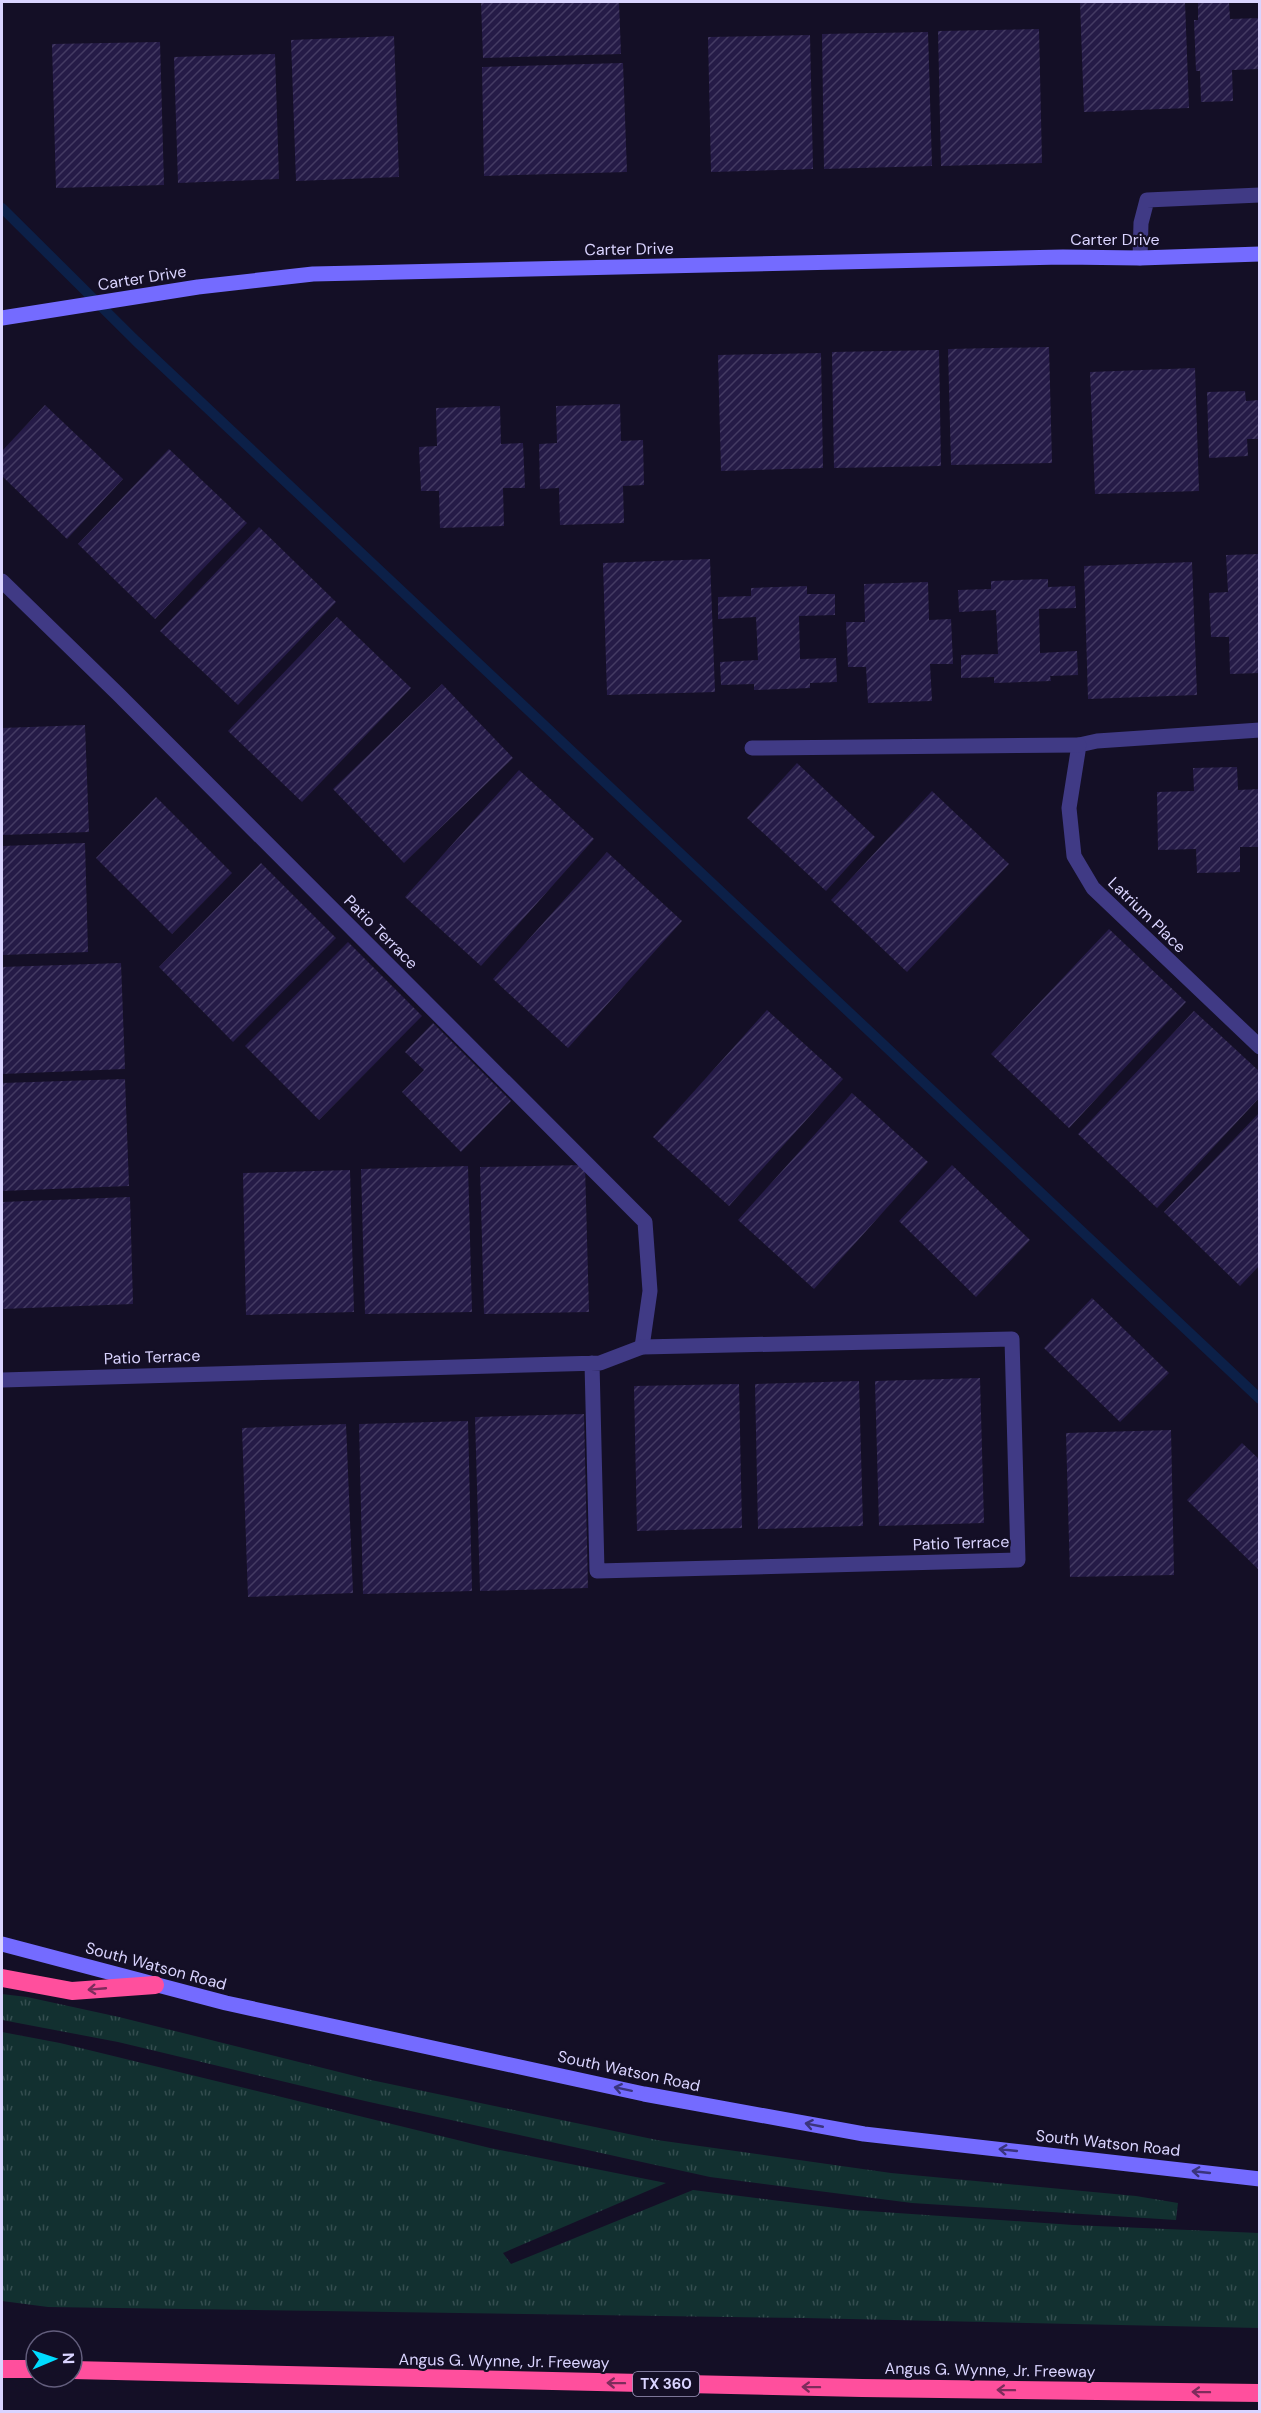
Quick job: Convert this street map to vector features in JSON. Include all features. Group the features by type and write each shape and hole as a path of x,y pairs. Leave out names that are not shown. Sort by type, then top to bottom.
{"highway":[{"path":"2,1978 72,1991 155,1984"},
{"path":"2,2368 24,2369"},
{"name":"Angus G. Wynne, Jr. Freeway","path":"84,2370 862,2388 1260,2393"}],"main road":[{"name":"Carter Drive","path":"2,318 169,292 313,274 1260,254"},
{"name":"South Watson Road","path":"2,1944 226,2003 644,2094 864,2134 1260,2179"}],"lane":[{"path":"1140,258 1141,223 1147,200 1260,195"},
{"name":"Patio Terrace","path":"2,581 143,719 645,1222 650,1291 642,1347"},
{"path":"752,748 1079,745 1096,741 1260,730"},
{"name":"Latrium Place","path":"1079,745 1069,808 1074,856 1093,888 1260,1047"},
{"name":"Patio Terrace","path":"2,1380 592,1363 620,1356 642,1347 1012,1339 1018,1560 597,1571 592,1363"}],"green space":[{"path":"2,1994 27,1997 119,2017 371,2080 657,2140 891,2173 1136,2196 1178,2203 1176,2220 912,2203 710,2177 365,2101 118,2042 2,2020"},
{"path":"2,2032 60,2043 490,2148 666,2183 503,2253 511,2264 693,2190 853,2210 1073,2225 1259,2233 1259,2328 804,2318 48,2307 2,2301"}],"building":[{"path":"481,2 619,2 621,54 483,58"},
{"path":"1080,2 1185,2 1189,108 1084,112"},
{"path":"1198,2 1229,2 1230,19 1260,18 1260,69 1232,70 1233,101 1201,102 1200,71 1196,71 1194,20 1198,20"},
{"path":"1039,29 1042,163 941,166 938,31"},
{"path":"928,32 932,166 824,169 822,34"},
{"path":"810,35 813,169 711,172 708,37"},
{"path":"394,36 399,177 296,181 291,40"},
{"path":"160,42 164,185 56,188 52,44"},
{"path":"275,54 279,179 178,183 174,57"},
{"path":"623,63 627,172 484,176 482,67"},
{"path":"1049,347 1052,463 951,465 948,349"},
{"path":"939,350 941,466 834,468 832,352"},
{"path":"821,353 823,468 721,471 718,355"},
{"path":"1195,368 1199,491 1095,494 1090,372"},
{"path":"1245,391 1246,401 1260,400 1260,439 1247,439 1248,456 1209,458 1207,392"},
{"path":"620,404 621,441 643,440 644,485 623,486 624,523 560,525 559,488 540,489 539,444 557,443 556,406"},
{"path":"45,405 123,479 67,539 2,476 2,451"},
{"path":"500,406 501,444 523,443 525,488 503,488 504,526 440,528 439,491 421,491 419,447 437,446 436,408"},
{"path":"169,449 247,523 155,619 78,544"},
{"path":"259,527 336,602 238,705 160,631"},
{"path":"1260,554 1260,673 1230,674 1229,637 1211,637 1209,593 1228,592 1226,555"},
{"path":"710,559 715,692 607,695 603,563"},
{"path":"1192,562 1197,695 1088,699 1084,566"},
{"path":"1048,579 1048,587 1075,586 1076,608 1039,609 1040,653 1077,651 1078,675 1050,676 1051,681 994,683 994,677 961,678 961,655 998,654 996,610 959,612 958,590 991,589 991,581"},
{"path":"928,582 929,620 951,619 953,664 930,664 932,701 868,703 866,667 848,667 846,622 865,622 864,584"},
{"path":"807,586 807,594 835,594 835,615 799,616 800,659 836,658 837,682 810,683 810,688 754,690 754,684 721,685 720,662 758,660 756,617 718,619 718,597 751,596 751,588"},
{"path":"337,617 411,688 302,802 228,731"},
{"path":"442,684 513,758 404,863 333,789"},
{"path":"85,725 89,832 2,835 2,728"},
{"path":"797,763 875,837 826,891 747,818"},
{"path":"1237,767 1238,790 1260,789 1260,847 1240,847 1240,872 1197,873 1196,849 1158,850 1157,792 1194,791 1193,768"},
{"path":"519,770 594,839 481,966 405,897"},
{"path":"932,791 1009,864 907,972 831,900"},
{"path":"156,797 232,873 172,934 96,858"},
{"path":"85,843 88,952 2,955 2,846"},
{"path":"607,852 682,921 568,1048 493,979"},
{"path":"261,863 336,938 233,1042 159,967"},
{"path":"1109,929 1186,1002 1069,1128 991,1054"},
{"path":"348,942 422,1016 319,1120 245,1046"},
{"path":"121,963 125,1069 2,1074 2,967"},
{"path":"767,1010 843,1079 729,1206 653,1137"},
{"path":"1194,1011 1260,1072 1260,1097 1157,1208 1078,1134"},
{"path":"433,1023 511,1101 461,1152 402,1092 424,1070 405,1052"},
{"path":"125,1079 129,1186 2,1191 2,1083"},
{"path":"852,1093 928,1162 814,1289 738,1220"},
{"path":"1260,1112 1260,1265 1240,1286 1164,1212"},
{"path":"585,1165 589,1312 484,1314 480,1167"},
{"path":"952,1165 1030,1240 976,1297 899,1221"},
{"path":"468,1166 472,1312 365,1314 361,1169"},
{"path":"350,1170 354,1312 246,1315 243,1173"},
{"path":"130,1197 133,1304 2,1309 2,1202"},
{"path":"1092,1298 1169,1373 1120,1422 1044,1348"},
{"path":"980,1378 984,1523 879,1526 875,1381"},
{"path":"859,1381 863,1526 758,1529 755,1384"},
{"path":"739,1384 742,1528 637,1531 634,1386"},
{"path":"584,1414 588,1588 480,1591 475,1417"},
{"path":"468,1421 472,1591 363,1594 359,1424"},
{"path":"346,1424 353,1593 248,1597 242,1428"},
{"path":"1171,1430 1174,1575 1070,1577 1066,1433"},
{"path":"1242,1443 1260,1460 1260,1571 1187,1500"}],"waterway":[{"path":"2,208 136,341 1260,1399"}]}
